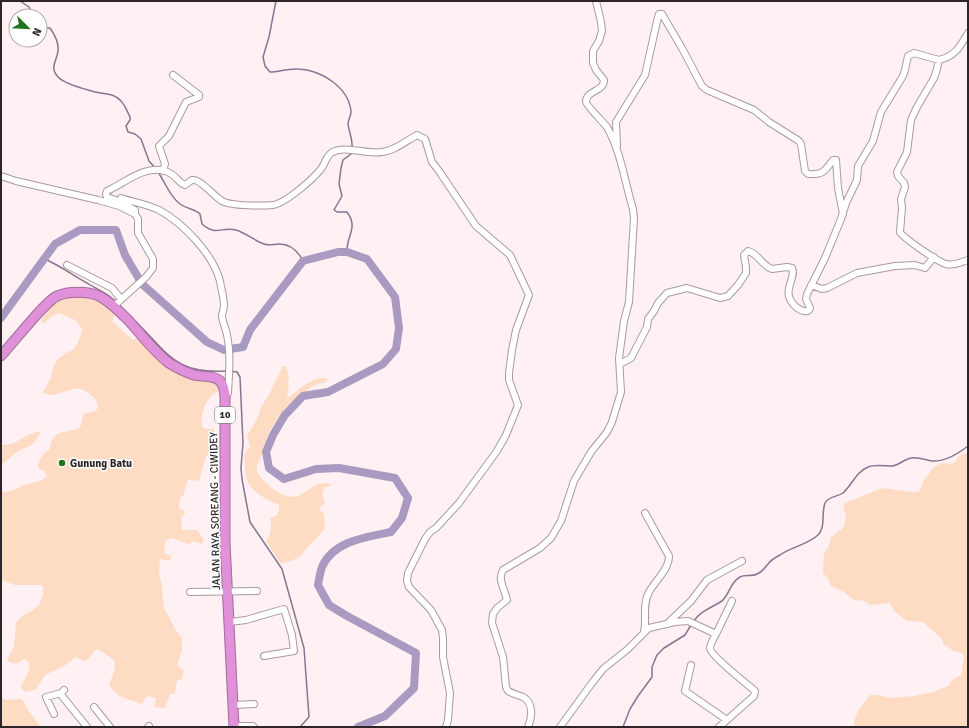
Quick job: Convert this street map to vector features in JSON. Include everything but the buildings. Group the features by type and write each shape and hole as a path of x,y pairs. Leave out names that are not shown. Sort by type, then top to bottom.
{"highway":[{"name":"JALAN RAYA SOREANG - CIWIDEY","path":"1,356 31,321 57,296 69,293 88,293 117,303 152,348 164,359 190,373 216,378 221,381 225,395 225,542 234,726"}],"street":[{"path":"528,727 531,715 531,706 523,697 508,691 506,687 503,657 492,623 493,614 497,608 507,600 501,579 501,573 503,570 540,548 551,538 561,521 574,481 591,452 607,432 612,422 620,392 619,358 628,302 634,218 633,209 617,152 604,123 586,104 588,95 601,87 604,83 604,80 596,70 593,63 593,50 599,41 602,31 596,1"},
{"path":"617,152 616,122 646,75 658,17 662,14 702,86 707,90 754,110 769,122 799,141 801,144 805,171 808,174 818,174 828,168 833,160 836,160 838,188 843,214"},
{"path":"620,364 631,358 647,327 648,319 658,303 668,293 687,288 720,298 728,296 746,273 744,255 748,251 757,255 762,263 772,269 787,267 792,268 793,271 789,285 789,296 795,306 804,311 808,311 810,309 806,297 827,253 846,203 857,180 858,166 873,141 883,107 903,76 908,56 914,53 939,60 957,51 968,33"},
{"path":"939,60 934,78 911,120 907,152 897,172 905,187 901,199 902,208 900,232 906,239 948,264 955,264 968,260"},
{"path":"164,171 166,164 158,146 169,136 186,102 199,97 199,95 173,75"},
{"path":"106,194 107,191 141,173 164,171 174,175 186,185 191,181 196,180 220,200 228,203 275,205 288,199 318,173 329,154 336,150 381,153 391,150 417,135 424,137 426,140 432,162 476,226 510,255 528,294 516,330 509,373 511,388 518,405 498,451 463,498 425,539 408,573 409,587 431,610 442,630 443,657 450,692 449,713 446,727"},
{"path":"1,176 16,182 98,200 119,206 135,214"},
{"path":"66,265 112,288 117,303 146,278 153,268 153,262 138,233 138,219 135,214 135,210 129,205 107,197 106,194"},
{"path":"106,194 158,210 176,223 203,249 214,265 220,281 224,306 222,320 227,335 230,373 228,393 225,395"},
{"path":"811,285 822,289 827,288 854,274 895,266 915,266 925,268 934,257"},
{"path":"644,633 644,604 649,593 667,566 669,560 669,556 645,513"},
{"path":"668,623 691,601 708,580 742,561"},
{"path":"190,592 257,591"},
{"path":"719,727 754,696 755,691 719,660 711,651 710,647 732,601"},
{"path":"230,622 250,619 284,609 292,635 294,651 264,656"},
{"path":"560,727 603,669 628,649 649,628 668,623 688,621 716,634"},
{"path":"691,665 685,691 727,720"},
{"path":"54,714 46,697 62,692 88,727"},
{"path":"234,705 254,704"},
{"path":"94,707 110,727"},
{"path":"234,726 254,727"}],"shaded area":[{"path":"75,295 102,300 115,314 112,321 133,340 137,337 167,363 213,380 222,387 209,398 202,415 203,428 214,429 211,454 206,456 199,481 187,481 183,496 180,498 179,509 185,511 181,517 182,530 197,530 204,539 202,544 194,541 188,544 172,538 165,541 164,553 171,556 170,561 160,559 159,577 161,580 164,608 175,629 182,638 182,651 177,665 184,671 181,680 177,680 175,694 170,694 165,708 154,707 156,698 147,696 142,704 124,698 115,692 109,685 115,669 114,660 98,649 94,651 88,660 84,661 76,657 64,666 45,675 36,689 26,692 21,686 27,675 29,664 24,659 16,663 9,662 7,660 14,646 16,623 21,617 38,606 44,592 42,585 15,585 1,580 1,492 12,491 23,485 41,481 47,476 45,472 38,468 38,465 41,457 50,449 53,438 60,433 79,428 83,414 95,411 98,408 96,400 89,393 80,389 51,395 43,392 51,378 53,367 57,360 73,350 82,331 81,327 75,320 59,313 52,316 44,323 41,323 42,319 57,296"},
{"path":"283,366 286,366 288,372 289,380 287,383 289,389 287,396 289,397 313,381 323,378 328,379 325,383 320,383 311,387 285,408 268,433 265,447 257,466 257,472 273,489 290,497 298,496 318,484 328,483 331,486 325,487 323,495 325,503 319,509 324,514 325,527 323,531 299,558 280,563 266,541 271,530 270,518 277,515 279,505 260,495 247,481 245,474 245,452 250,446 247,436"},
{"path":"41,431 34,443 17,452 1,465 1,445 12,444 30,434"},
{"path":"968,452 968,727 854,727 857,714 870,695 891,698 934,692 948,686 952,680 961,675 964,656 944,645 941,638 923,622 907,621 895,612 888,603 870,605 862,600 855,601 844,592 831,586 828,578 823,573 824,553 828,548 831,537 844,527 846,517 843,507 845,503 882,488 918,492 923,481 934,467 941,463 954,463 959,456"},
{"path":"1,698 7,700 22,699 28,710 41,727 1,727"}],"waterway":[{"path":"20,1 29,8"},
{"path":"276,1 269,37 263,57 265,66 270,72 294,69 307,70 324,76 339,88 345,95 351,112 348,124 352,148"},
{"path":"48,28 50,28 54,33 58,45 58,51 54,64 54,70 58,77 61,80 76,86 95,92 113,95 119,98 124,104 130,117 130,120 126,126 128,132 135,134 141,139 149,161 156,169"},
{"path":"347,252 352,223 347,212 337,212 334,210 342,196 339,184 343,160 351,154 351,152"},
{"path":"158,172 176,201 200,214 202,224 207,228 215,231 226,229 236,230 266,245 287,245 296,251 303,261"},
{"path":"1,318 55,244 80,230 116,230 125,255 142,284 207,342 224,350 243,347 250,330 303,261 338,252 347,252 367,259 395,297 399,328 396,349 383,364 328,392 303,396 285,415 273,435 266,452 269,468 284,479 316,469 339,468 395,478 408,498 402,518 391,532 361,538 334,551 327,558 322,567 318,585 329,605 416,653 414,688 385,716 358,727"},
{"path":"45,259 114,300"},
{"path":"135,321 165,352 183,365 194,369 208,371 226,371"},
{"path":"230,371 237,372 240,377 243,443 241,468 250,522 282,569 304,648 309,717 300,727"},
{"path":"693,622 702,612 722,601 737,579 742,576 759,573 775,558 818,535 823,524 823,511 825,503 831,498 843,493 857,475 864,469 880,465 892,466 911,458 920,458 932,461 947,459 968,446"},
{"path":"623,727 630,709 652,677 652,667 657,655 664,648 685,635 691,625"}],"place":[{"name":"Gunung Batu","path":"62,463"}]}
